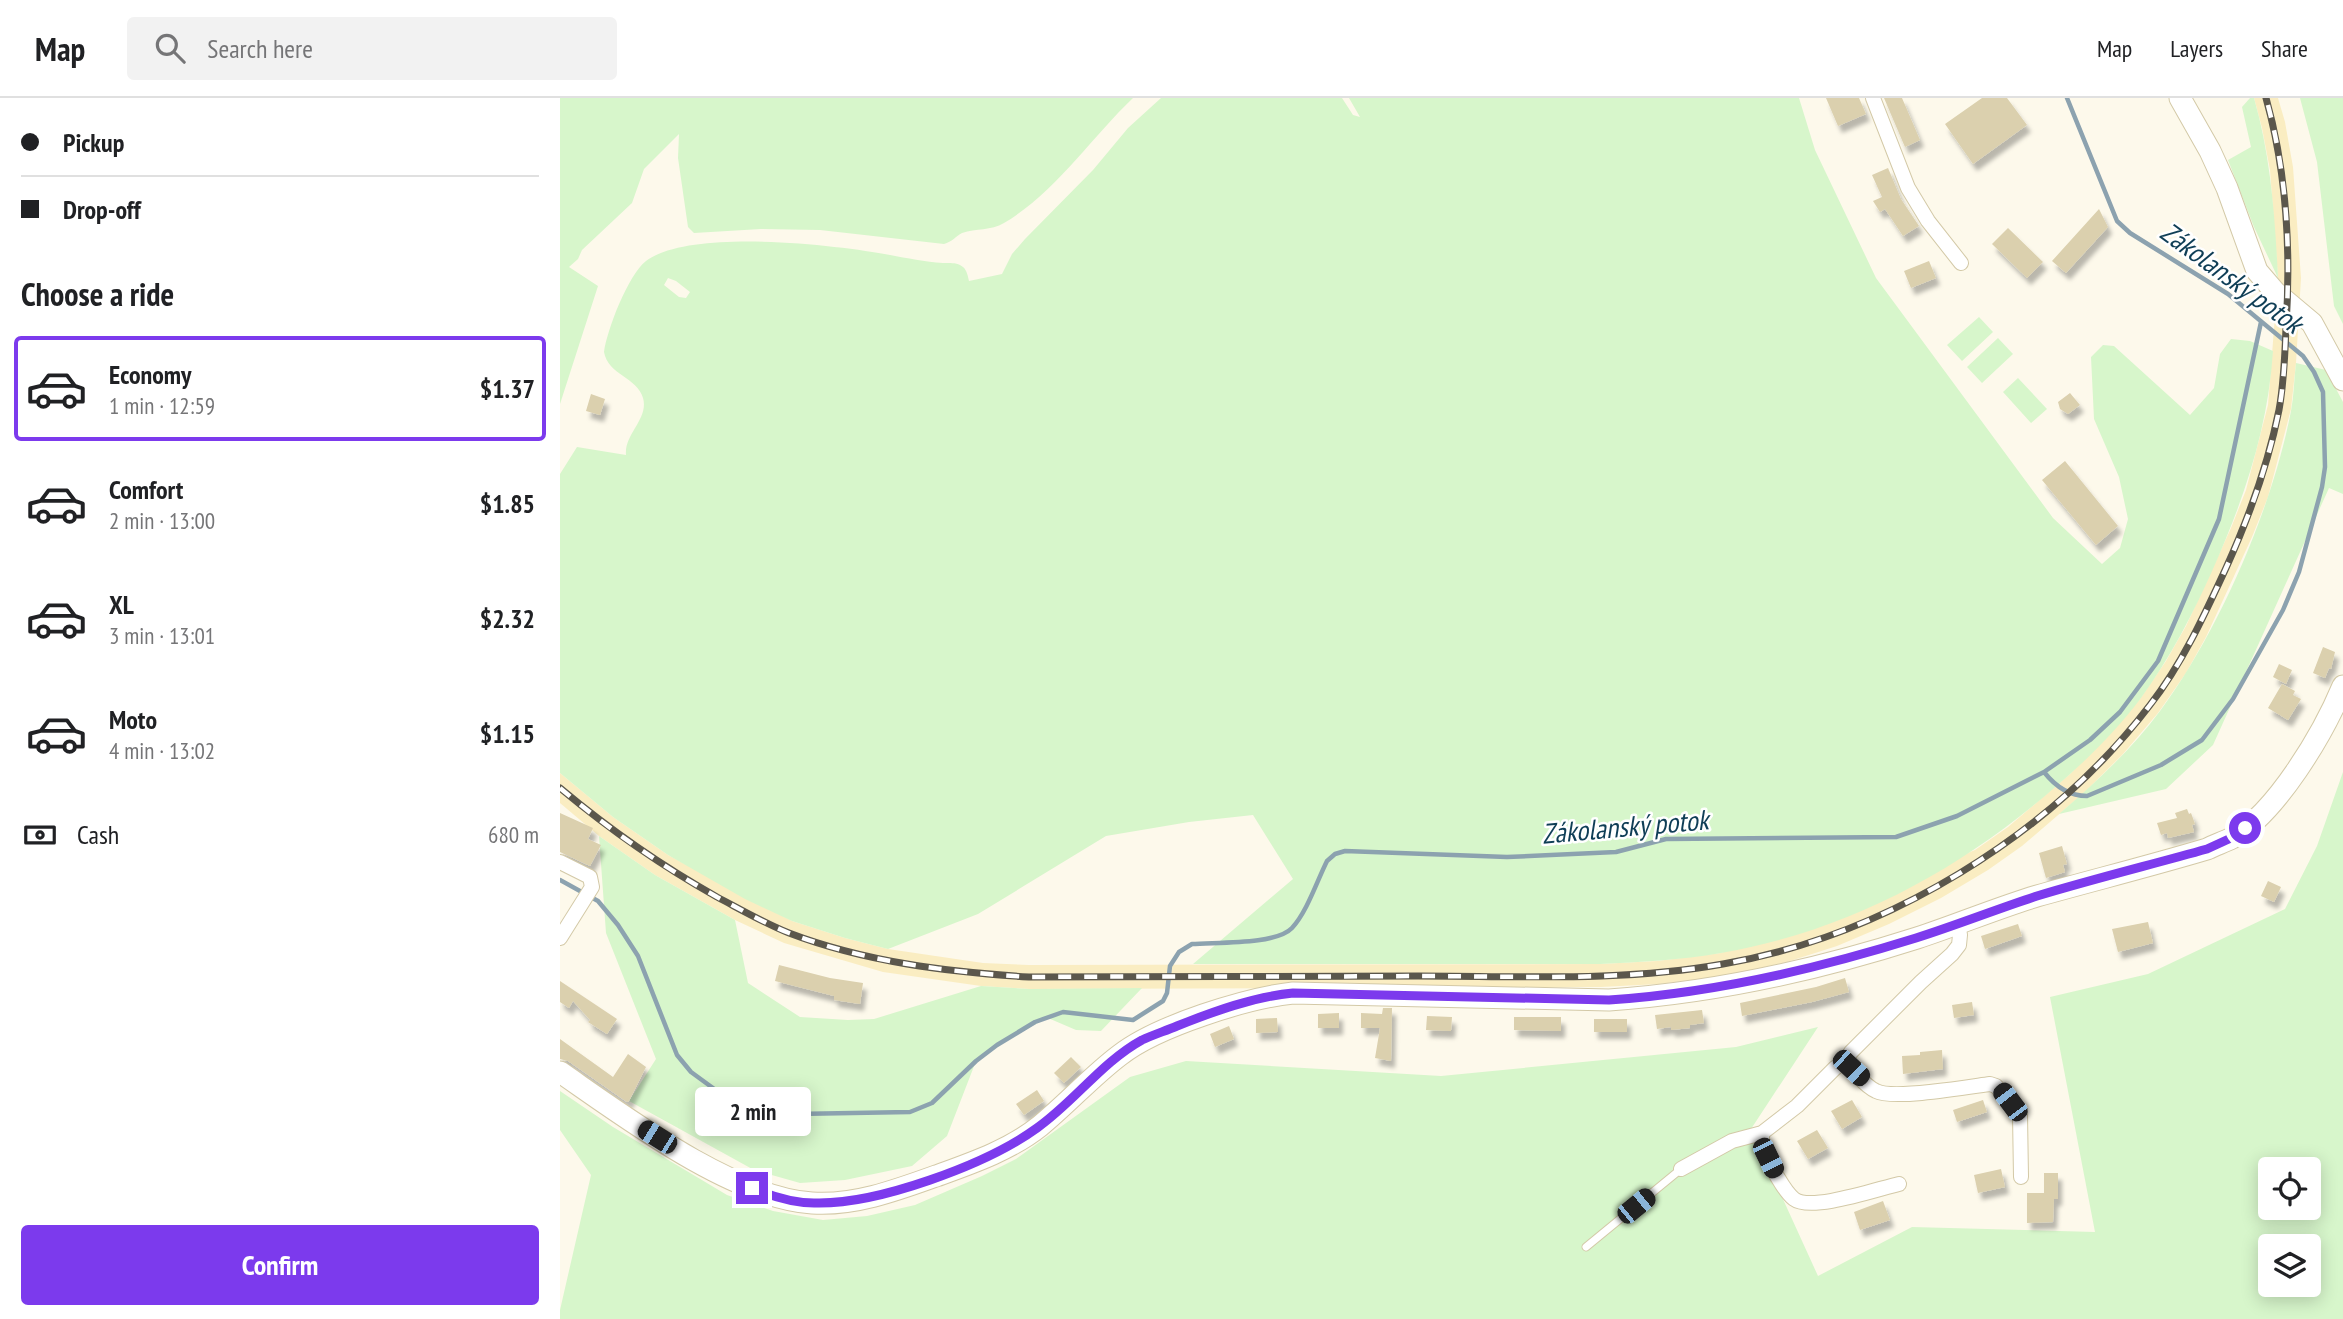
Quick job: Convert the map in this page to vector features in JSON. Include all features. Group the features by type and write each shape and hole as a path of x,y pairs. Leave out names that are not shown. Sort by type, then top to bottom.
{"main road":[{"path":"2180,98 2227,188 2257,271 2275,292 2312,323 2343,380"},
{"path":"560,1072 620,1114 731,1180 786,1199 812,1203 852,1201 897,1190 971,1164 1009,1147 1039,1127 1120,1054 1144,1040 1256,999 1293,993 1609,1000 1654,997 1780,976 1878,949 2036,897 2207,849 2231,838 2260,815 2294,774 2321,731 2343,686"}],"street":[{"path":"1873,98 1908,188 1928,221 1961,263"},
{"path":"560,862 590,877 592,887 560,938"},
{"path":"1681,1169 1732,1141 1762,1133 1797,1106 1952,954 1959,945 1958,923"},
{"path":"1846,1060 1876,1092 1895,1095 1990,1084 1996,1086 2020,1115 2021,1177"},
{"path":"1762,1133 1761,1143 1775,1173 1794,1199 1804,1203 1820,1203 1899,1184"}],"lane":[{"path":"1586,1247 1681,1169"}],"shaded area":[{"path":"2254,98 2278,98 2293,167 2301,278 2296,363 2291,409 2268,497 2206,637 2186,673 2158,713 2123,754 2086,791 2022,846 1941,898 1837,946 1787,962 1725,976 1659,984 1601,987 1029,989 981,986 883,972 784,943 735,920 655,875 599,836 560,803 560,773 613,817 668,855 792,921 888,949 983,963 1029,965 1600,964 1657,961 1721,953 1975,850 2008,827 2070,774 2140,699 2186,626 2246,490 2268,405 2278,278 2270,170"}],"green space":[{"path":"560,98 1133,98 1056,181 1022,211 999,226 962,233 944,244 820,230 761,229 694,233 688,227 678,158 679,134 644,169 632,203 582,250 578,259 569,267 598,286 560,404"},
{"path":"1161,98 1342,98 1353,115 1360,117 1349,98 1799,98 1815,150 1876,278 2053,518 2102,564 2120,548 2128,519 2119,477 2094,419 2091,357 2103,345 2114,346 2190,415 2214,388 2220,354 2231,339 2250,341 2273,351 2266,408 2253,463 2224,543 2189,619 2152,683 2111,734 2053,789 1978,847 1898,894 1813,930 1721,953 1600,964 1193,964 1293,879 1253,815 1189,822 1106,836 978,914 888,949 792,921 745,899 668,855 613,817 560,773 560,474 577,447 626,455 626,447 644,406 640,391 611,366 604,352 619,304 632,278 646,261 667,251 729,242 835,247 956,264 964,268 969,281 1002,274 1012,254 1093,170 1128,128","holes":["668,278 690,292 686,298 679,297 664,285"]},
{"path":"2250,98 2254,98 2260,120 2268,165 2278,278 2254,227 2228,160 2251,147 2242,107"},
{"path":"2300,98 2343,98 2343,324 2334,306 2317,162"},
{"path":"1979,317 1993,332 1962,361 1947,345"},
{"path":"1998,338 2013,354 1982,383 1967,367"},
{"path":"2296,363 2326,370 2343,402 2343,494 2329,488 2213,745 2166,789 2059,814 2112,765 2149,725 2203,644 2240,568 2271,488 2291,411"},
{"path":"2018,378 2047,409 2031,423 2003,392"},
{"path":"2343,772 2343,1319 560,1319 591,1175 560,1130 560,1091 613,1127 727,1195 773,1211 823,1220 867,1216 915,1205 982,1176 1016,1159 1130,1077 1186,1061 1441,1076 1736,1047 1818,1027 1751,1129 1818,1276 1912,1227 2095,1232 2050,997 2148,974 2285,909 2317,846"},
{"path":"599,836 655,875 735,920 748,983 800,1017 874,1019 981,986 1029,989 1142,988 1101,1031 1076,1030 1048,1018 1010,1037 976,1061 947,1136 912,1166 845,1180 800,1183 754,1170 629,1101 656,1059 606,933"}],"building":[{"path":"1826,98 1859,98 1866,114 1838,126"},
{"path":"1884,98 1902,98 1920,140 1905,147"},
{"path":"1982,98 2007,98 2027,125 1973,164 1945,124"},
{"path":"1888,168 1901,199 1919,226 1903,236 1885,209 1880,212 1873,201 1882,197 1872,175"},
{"path":"2099,209 2108,227 2066,273 2052,261"},
{"path":"2008,228 2043,262 2027,278 1992,244"},
{"path":"1929,261 1936,278 1911,288 1904,271"},
{"path":"2070,393 2080,405 2068,414 2060,409 2058,402"},
{"path":"591,394 605,399 600,415 586,411"},
{"path":"2065,461 2118,526 2096,545 2042,480"},
{"path":"2323,647 2335,652 2331,669 2329,668 2325,678 2313,673"},
{"path":"2279,664 2292,670 2286,684 2273,677"},
{"path":"2282,684 2295,691 2293,695 2301,699 2288,720 2268,708"},
{"path":"2187,809 2195,824 2192,825 2194,832 2168,838 2167,833 2161,835 2157,823 2177,818 2175,813"},
{"path":"560,813 593,828 588,839 601,845 590,866 560,852"},
{"path":"2062,846 2067,864 2063,865 2065,872 2046,878 2039,853"},
{"path":"2268,881 2281,887 2274,902 2261,896"},
{"path":"2148,922 2153,943 2118,952 2112,929"},
{"path":"2018,924 2022,936 1985,949 1981,936"},
{"path":"779,965 863,983 860,1004 834,1000 834,996 775,981"},
{"path":"1845,978 1849,992 1742,1016 1740,1003"},
{"path":"560,981 617,1019 607,1034 588,1022 590,1020 573,1001 569,1008 560,1002"},
{"path":"1972,1002 1974,1015 1954,1018 1952,1005"},
{"path":"1383,1008 1392,1008 1391,1061 1375,1058 1380,1028 1361,1028 1361,1013 1382,1014"},
{"path":"1702,1010 1704,1023 1690,1025 1690,1028 1657,1029 1655,1015"},
{"path":"1339,1013 1339,1028 1318,1028 1318,1014"},
{"path":"1427,1016 1452,1017 1451,1031 1426,1030"},
{"path":"1514,1017 1561,1017 1561,1031 1514,1030"},
{"path":"1277,1018 1278,1032 1256,1033 1256,1019"},
{"path":"1594,1019 1627,1019 1627,1032 1594,1032"},
{"path":"1229,1026 1234,1039 1215,1047 1210,1034"},
{"path":"560,1039 613,1077 628,1054 646,1067 629,1101 568,1061 560,1059"},
{"path":"1942,1050 1943,1069 1903,1074 1902,1056"},
{"path":"1071,1057 1081,1067 1064,1083 1054,1073"},
{"path":"1037,1090 1044,1101 1024,1115 1016,1104"},
{"path":"1852,1100 1862,1117 1842,1129 1831,1111"},
{"path":"1983,1100 1987,1112 1957,1122 1953,1110"},
{"path":"1817,1130 1828,1148 1808,1159 1797,1141"},
{"path":"2001,1169 2005,1187 1978,1193 1974,1175"},
{"path":"2044,1173 2058,1173 2058,1199 2054,1199 2053,1222 2027,1223 2027,1193 2044,1193"},
{"path":"1883,1201 1890,1220 1860,1230 1854,1212"}],"waterway":[{"name":"Zákolanský potok","path":"560,880 598,901 618,925 638,956 677,1055 691,1072 717,1091 795,1114 910,1112 932,1103 976,1061 1035,1022 1063,1012 1133,1020 1163,1001 1167,993 1170,966 1179,952 1192,944 1260,940 1284,933 1292,928 1302,914 1327,861 1335,854 1345,851 1507,857 1616,852 1666,839 1896,837 1957,816 2044,772 2063,789 2087,796 2161,765 2202,740 2233,699 2283,610 2299,572 2322,487 2325,467 2323,392 2303,356 2228,294 2130,233 2117,221 2067,98"},
{"path":"2044,772 2090,740 2120,712 2158,661 2219,519 2261,322"}],"railway":[{"path":"560,788 655,860 717,897 780,929 818,943 877,958 968,972 1029,977 1609,976 1723,964 1784,950 1844,930 1903,904 1960,873 2014,837 2064,797 2110,753 2150,705 2201,622 2257,490 2275,430 2282,390 2287,298 2286,212 2279,155 2266,98"}],"route":[{"path":"752,1188 773,1196 812,1203 852,1201 897,1190 971,1164 1009,1147 1039,1127 1120,1054 1144,1040 1205,1016 1272,995 1293,993 1609,1000 1654,997 1780,976 1919,937 2036,897 2207,849 2245,828"}]}
